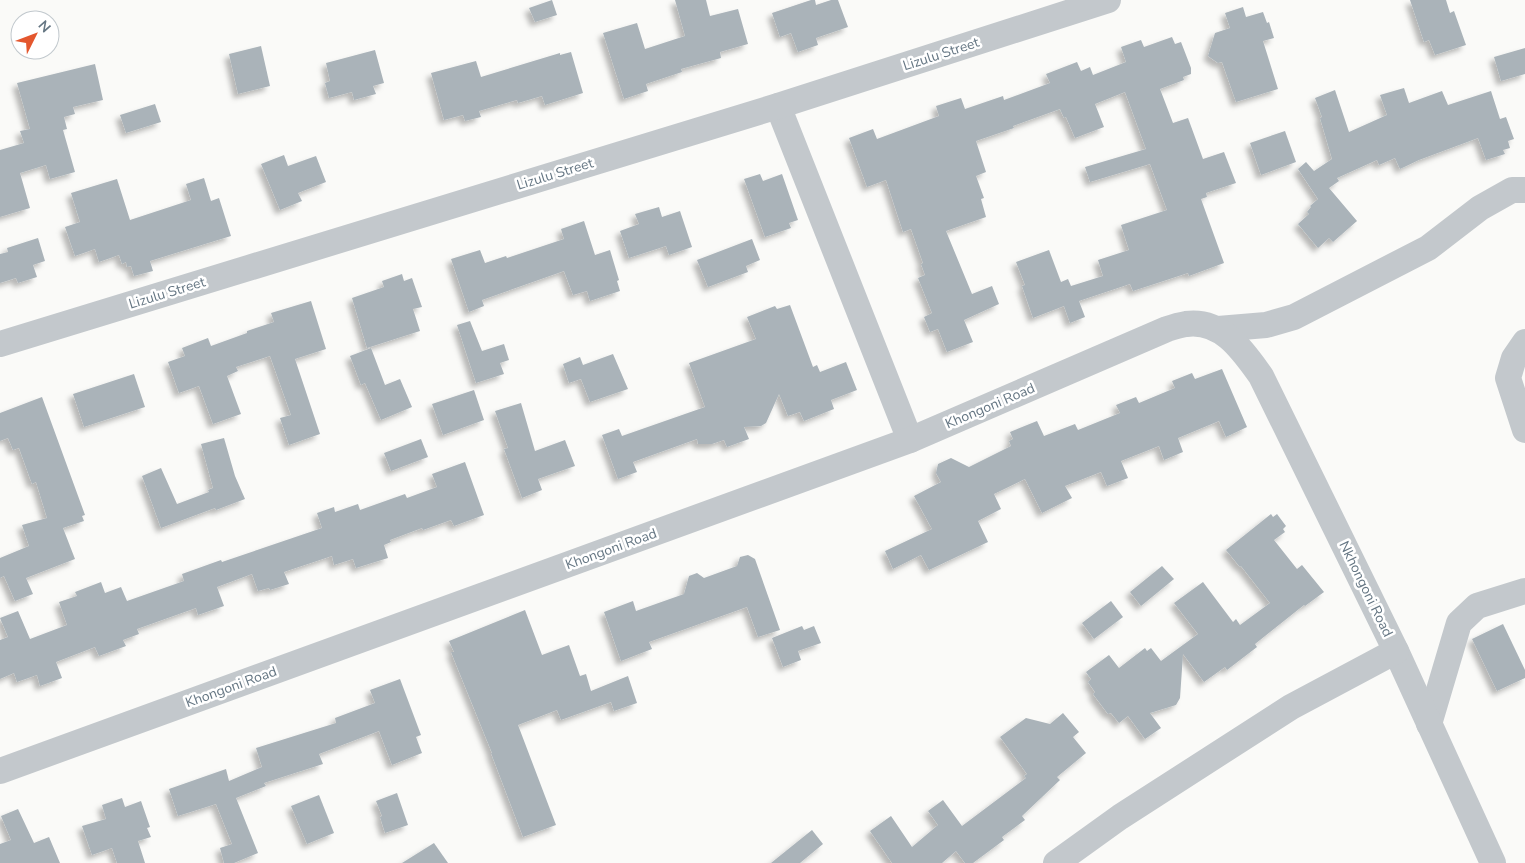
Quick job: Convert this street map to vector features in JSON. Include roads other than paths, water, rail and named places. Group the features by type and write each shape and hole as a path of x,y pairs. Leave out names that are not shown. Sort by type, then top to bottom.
{"street":[{"name":"Lizulu Street","path":"0,344 778,106 1108,0"},
{"path":"778,106 910,440"},
{"path":"1218,329 1266,325 1294,317 1428,248 1480,208 1520,188"},
{"name":"Khongoni Road","path":"0,771 910,440 1167,329 1186,324 1202,324 1218,329"},
{"name":"Nkhongoni Road","path":"1218,329 1235,342 1261,376 1396,651 1493,863"},
{"path":"1525,342 1514,358 1508,378 1525,430"},
{"path":"1429,724 1459,623 1477,606 1525,591"},
{"path":"1056,863 1120,816 1291,707 1396,651"}]}
